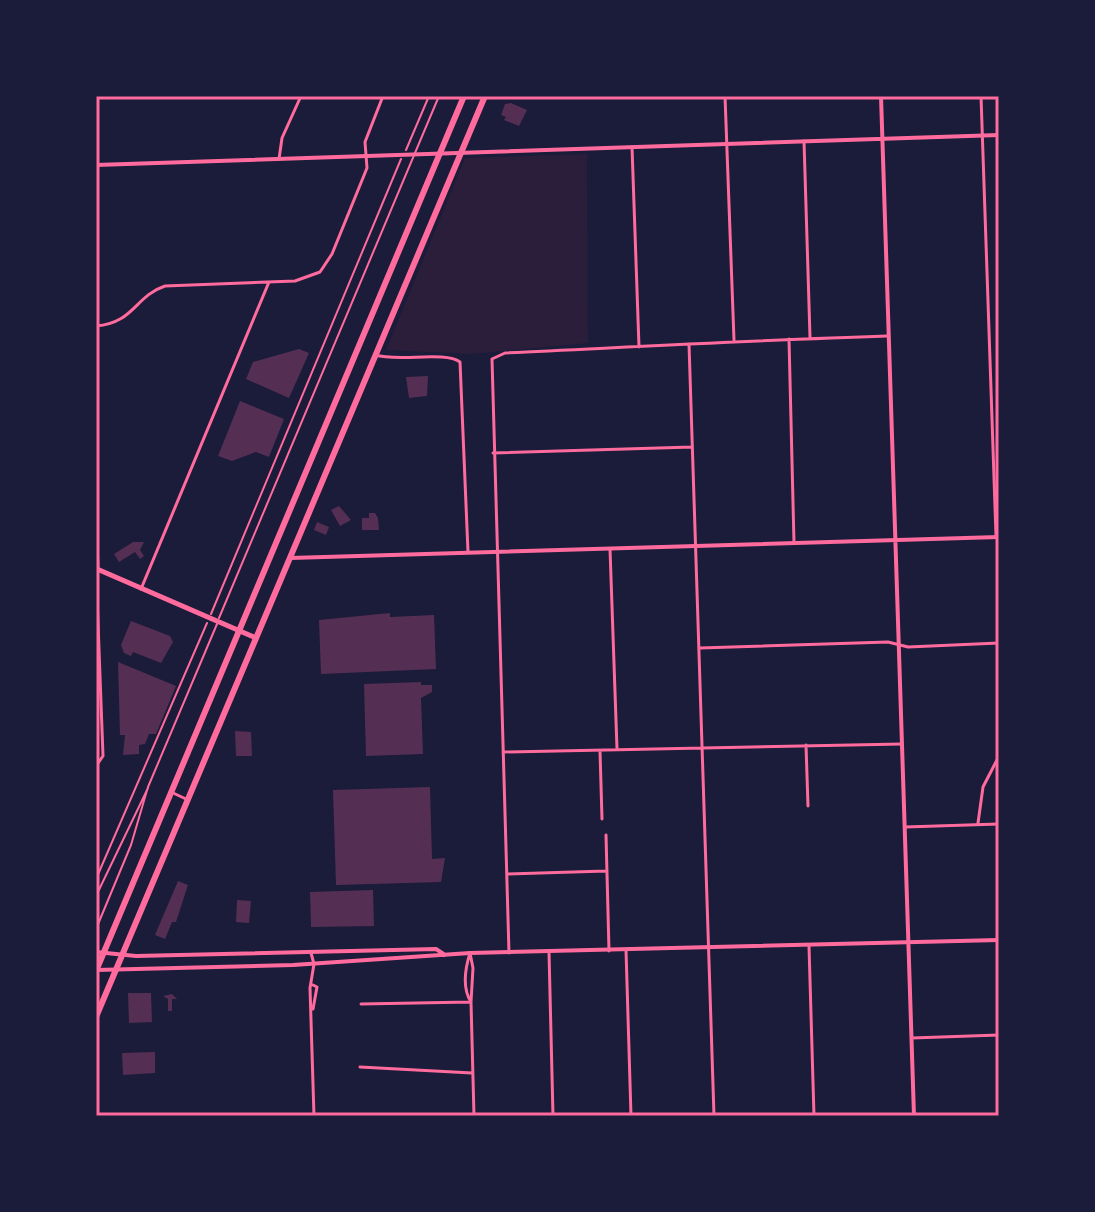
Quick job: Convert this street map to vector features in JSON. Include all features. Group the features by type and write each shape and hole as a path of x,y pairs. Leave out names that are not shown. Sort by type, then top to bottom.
{"highway":[{"path":"96,970 100,953 240,632 464,96"},
{"path":"96,1017 485,96"},
{"path":"358,348 375,355"},
{"path":"274,550 290,558"}],"main road":[{"path":"96,542 96,569 256,638"}],"street":[{"path":"279,159 282,138 301,96"},
{"path":"96,326 120,322 153,292 165,286 269,282 312,277 323,269 367,168 365,142 383,96"},
{"path":"725,96 734,341"},
{"path":"881,96 914,1116"},
{"path":"290,558 997,537 981,96"},
{"path":"96,165 999,135"},
{"path":"804,141 810,338"},
{"path":"632,147 639,348"},
{"path":"141,590 269,282"},
{"path":"509,953 490,365 494,356 734,341 889,336"},
{"path":"789,339 794,544"},
{"path":"689,344 714,1116"},
{"path":"375,355 395,359 450,358 459,361 468,554"},
{"path":"493,453 692,447"},
{"path":"610,549 617,751"},
{"path":"96,569 103,756 98,765"},
{"path":"699,648 888,642 899,645 999,643"},
{"path":"503,752 902,744"},
{"path":"806,745 808,806"},
{"path":"600,751 602,819"},
{"path":"978,825 983,787 999,756"},
{"path":"171,792 188,799"},
{"path":"905,827 999,824"},
{"path":"606,835 609,951"},
{"path":"508,874 606,871"},
{"path":"96,970 314,964 437,958 470,953 999,940"},
{"path":"809,946 814,1116"},
{"path":"100,953 311,953 436,949 445,955"},
{"path":"626,950 631,1116"},
{"path":"549,952 553,1116"},
{"path":"311,953 313,985 317,987 317,1002 313,1009 314,1116"},
{"path":"470,953 465,968 466,994 471,1002"},
{"path":"470,953 473,968 474,1116"},
{"path":"361,1004 471,1002"},
{"path":"912,1038 999,1035"},
{"path":"360,1067 473,1073"}],"lane":[{"path":"96,896 148,787 439,96"},
{"path":"96,929 124,865 148,787"}],"path":[{"path":"406,150 429,96"},
{"path":"212,611 377,211 396,178 399,162"},
{"path":"96,879 205,626"}],"shaded area":[{"path":"587,154 588,343 471,354 386,350 465,158"}],"building":[{"path":"511,103 527,110 519,126 504,120 506,117 501,115 505,104"},
{"path":"299,349 309,353 289,398 246,379 253,362"},
{"path":"428,376 427,396 409,398 406,377"},
{"path":"240,401 284,419 269,457 256,452 232,461 218,456"},
{"path":"339,506 351,520 340,526 331,510"},
{"path":"369,513 375,513 378,518 379,530 362,530 362,518 369,518"},
{"path":"317,522 329,527 326,535 314,530"},
{"path":"133,542 144,542 140,550 144,556 140,559 135,552 119,562 114,554"},
{"path":"390,613 390,617 434,615 436,669 321,674 319,620"},
{"path":"131,621 170,636 173,642 161,663 133,652 131,656 124,653 121,645"},
{"path":"118,662 176,686 156,734 149,734 145,744 139,745 139,754 123,755 125,735 120,735"},
{"path":"421,682 421,685 432,685 432,692 421,698 423,754 366,756 364,684"},
{"path":"235,731 251,732 252,756 236,756"},
{"path":"430,787 432,859 445,858 441,882 336,885 333,790"},
{"path":"178,881 188,885 176,922 172,922 165,939 155,935"},
{"path":"373,890 374,926 311,927 310,892"},
{"path":"237,900 251,901 249,923 236,922"},
{"path":"128,993 151,993 152,1022 129,1023"},
{"path":"172,994 177,999 172,999 172,1011 168,1011 168,999 163,996"},
{"path":"155,1052 155,1073 123,1075 122,1053"}]}
